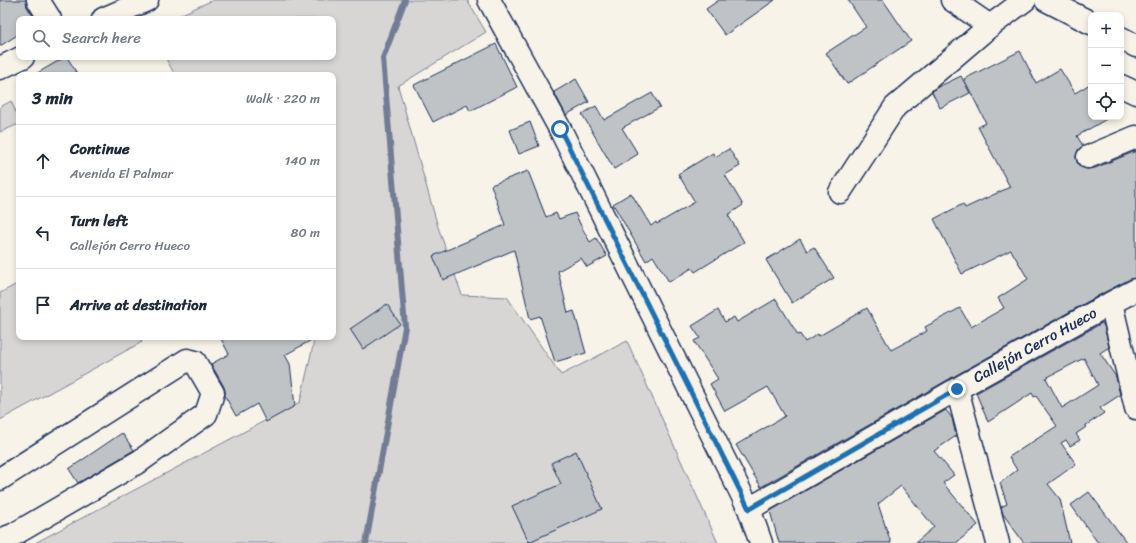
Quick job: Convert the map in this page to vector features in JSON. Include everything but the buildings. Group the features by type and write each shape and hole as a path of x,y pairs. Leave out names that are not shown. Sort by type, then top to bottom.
{"street":[{"path":"38,0 48,16"},
{"path":"110,16 147,0"},
{"path":"489,0 560,129 749,509 761,543"},
{"path":"952,0 990,26"},
{"path":"840,192 895,106 990,26 1025,0"},
{"path":"1046,0 1088,21"},
{"path":"1124,40 1136,46"},
{"path":"0,68 17,60"},
{"path":"1124,87 1136,93"},
{"path":"1088,157 1136,137"},
{"name":"Callejón Cerro Hueco","path":"749,509 957,389 1110,303 1136,290"},
{"path":"1110,303 1136,408"},
{"path":"0,479 187,360 195,362 213,393 206,414 146,457 13,535 0,540"},
{"path":"957,389 998,543"}],"shaded area":[{"path":"213,0 467,0 486,32 398,86 438,227 462,295 507,297 561,375 627,341 718,543 35,543 300,402 314,340 336,340 336,72 173,72 167,60 336,60 336,16 178,16"},
{"path":"11,101 16,112 16,125 0,132 0,107"},
{"path":"16,285 16,340 141,340 142,342 0,420 0,293"}],"waterway":[{"path":"366,543 405,327 383,58 405,0"}],"route":[{"path":"560,129 749,509 957,389"}]}
